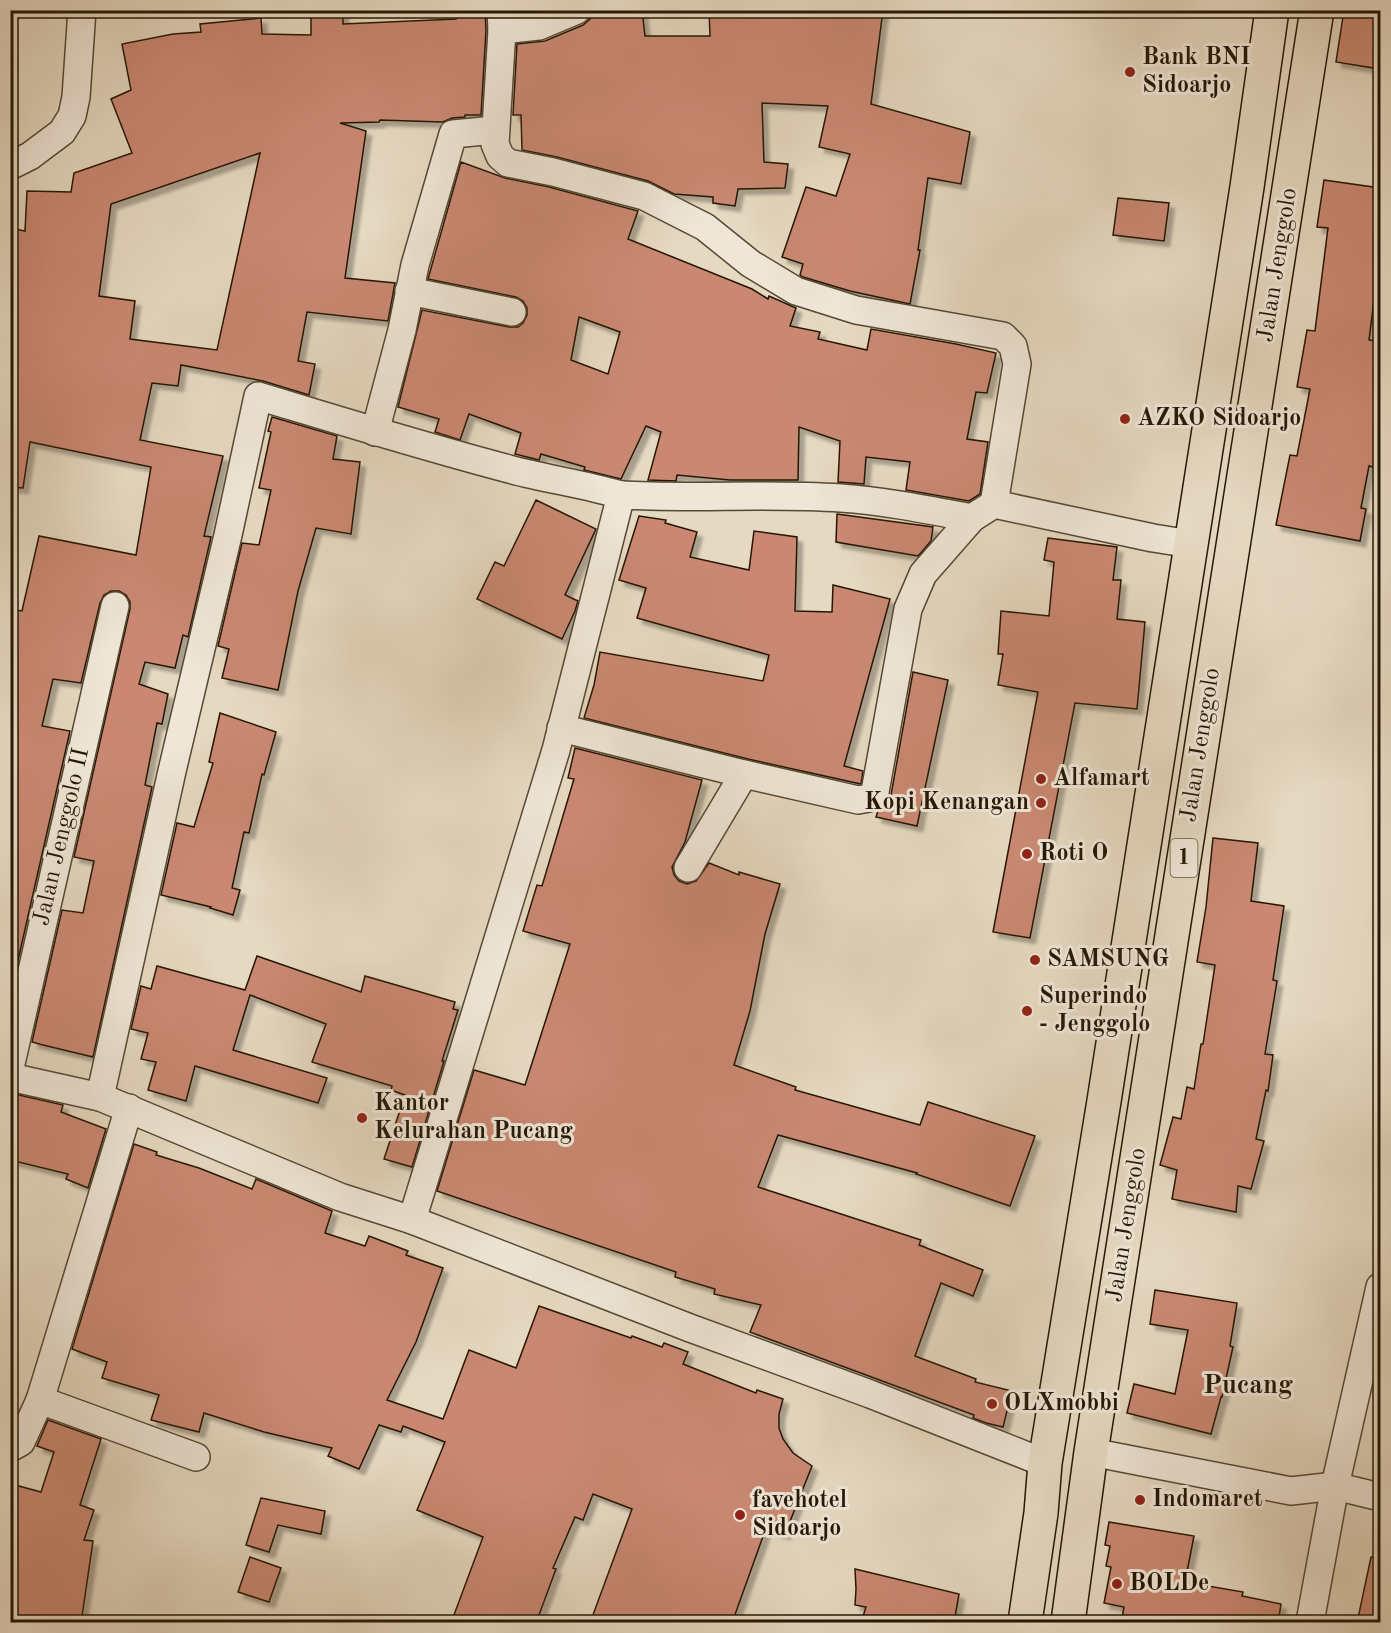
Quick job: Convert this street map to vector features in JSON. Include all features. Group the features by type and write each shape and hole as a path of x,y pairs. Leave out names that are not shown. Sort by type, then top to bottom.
{"highway":[{"name":"Jalan Jenggolo","path":"1025,1623 1046,1463 1247,187 1272,10"},
{"name":"Jalan Jenggolo","path":"1068,1623 1091,1452 1317,10"}],"street":[{"path":"10,166 30,156 62,132 72,116 76,97 82,10"},
{"path":"577,10 539,26 501,20 495,130 495,144 500,156 508,163 644,196 705,227 751,264 796,291 856,310 1003,336 1014,346 1017,364 994,504"},
{"path":"375,432 404,321 408,291 453,134 495,130"},
{"path":"408,291 512,312"},
{"path":"100,1097 258,396 375,432 541,477 621,495 669,498 841,498 972,518"},
{"path":"412,1220 561,728 621,495"},
{"path":"561,728 858,800 868,798 875,792 908,609 923,574 972,518 994,504 1191,544"},
{"name":"Jalan Jenggolo II","path":"10,1068 115,606"},
{"path":"688,868 744,774"},
{"path":"10,1077 100,1097 340,1197 412,1220 1046,1463"},
{"path":"10,1448 21,1442 40,1400 129,1108"},
{"path":"1310,1623 1335,1486 1380,1287"},
{"path":"40,1400 196,1457"},
{"path":"1091,1452 1291,1491 1335,1486 1380,1497"}],"building":[{"path":"311,10 343,10 343,24 456,19 456,10 485,10 481,115 465,115 465,117 452,118 443,122 380,120 379,122 340,123 366,131 345,278 395,283 388,321 307,312 298,361 315,364 309,395 263,381 181,365 178,386 152,383 140,440 223,456 204,536 211,537 188,637 183,635 175,668 145,662 139,684 168,694 162,724 157,723 145,785 152,787 93,1057 32,1042 62,910 83,913 94,861 74,857 130,602 126,595 119,591 111,591 104,595 100,603 81,683 53,679 42,726 70,731 11,991 10,609 22,611 39,536 136,555 151,467 30,442 23,488 10,487 10,228 25,231 27,191 71,192 74,173 132,153 111,99 131,90 122,44 173,34 201,32 200,24 261,18 262,34 311,35","holes":["260,153 217,350 130,339 135,301 99,296 111,204"]},
{"path":"592,10 642,10 645,36 710,36 709,10 883,10 871,104 970,132 961,184 928,178 918,250 920,250 910,304 850,291 803,277 800,275 803,264 782,257 806,187 836,196 850,154 819,147 828,106 762,103 764,162 788,164 785,188 738,189 735,206 713,203 713,197 674,194 648,181 522,150 521,115 513,115 517,44 545,41 583,25 590,19"},
{"path":"1344,10 1380,10 1380,69 1336,62"},
{"path":"461,162 505,178 549,187 638,211 628,239 752,289 768,299 769,296 796,308 790,326 820,332 818,339 867,350 871,329 996,353 987,393 976,392 967,439 988,442 980,494 969,501 906,490 910,462 866,457 864,484 838,482 840,441 799,427 798,480 730,480 677,475 676,481 648,480 661,432 646,426 621,479 584,470 585,467 541,454 539,460 515,454 521,433 469,414 460,440 435,432 439,419 398,407 422,310 518,327 527,315 527,308 523,301 516,297 428,279","holes":["579,317 620,332 608,374 571,360"]},
{"path":"1324,180 1380,188 1380,293 1375,292 1369,340 1380,342 1380,450 1377,468 1369,466 1361,508 1366,509 1360,541 1276,525 1290,455 1297,456 1310,389 1297,387 1307,330 1315,331 1328,228 1317,227"},
{"path":"1118,198 1169,203 1164,241 1113,235"},
{"path":"272,417 337,436 333,459 360,462 351,534 316,528 298,591 278,690 222,678 229,649 218,646 242,543 259,545 271,490 259,488"},
{"path":"536,500 596,529 565,595 578,601 562,639 477,599 495,562 504,566"},
{"path":"837,514 933,527 931,541 918,556 836,542"},
{"path":"639,516 666,520 665,523 697,532 690,557 749,570 754,531 797,537 795,611 832,612 833,585 890,599 844,766 863,771 861,784 748,759 584,718 594,685 600,652 763,681 769,655 637,618 646,588 619,580"},
{"path":"1048,538 1117,547 1113,580 1121,580 1117,619 1145,622 1137,709 1075,703 1030,938 993,932 1038,692 998,685 1003,654 998,654 1001,611 1049,616 1054,562 1044,560"},
{"path":"913,672 948,680 917,826 876,817 891,795"},
{"path":"220,713 276,732 264,775 262,774 249,833 244,832 232,888 240,890 233,915 211,907 161,895 177,823 194,827 213,763 209,762"},
{"path":"575,748 702,780 685,842 672,867 679,881 687,884 696,881 709,863 739,875 739,872 780,884 765,934 750,1011 734,1065 796,1087 795,1090 920,1125 928,1102 1035,1136 1010,1206 917,1173 778,1135 758,1187 921,1240 919,1245 983,1270 973,1296 941,1283 915,1356 976,1379 975,1382 1012,1391 1003,1427 986,1423 973,1418 974,1415 750,1332 761,1305 714,1294 715,1289 675,1277 676,1272 437,1191 474,1070 525,1085 570,944 523,931 537,885 542,886 574,779 568,778"},
{"path":"1213,838 1258,843 1251,901 1284,906 1273,980 1277,981 1265,1054 1273,1055 1268,1091 1266,1090 1256,1139 1264,1141 1251,1189 1238,1186 1236,1212 1172,1199 1177,1170 1160,1165 1173,1117 1181,1119 1187,1087 1194,1089 1201,1044 1203,1044 1215,965 1197,962 1206,907"},
{"path":"257,956 361,992 365,976 455,1002 453,1009 458,1010 412,1167 384,1159 405,1095 391,1090 392,1086 312,1062 326,1024 250,995 233,1050 327,1078 318,1103 195,1066 186,1101 148,1090 156,1062 141,1059 148,1033 131,1029 141,986 151,989 157,966 245,990"},
{"path":"10,1093 63,1105 61,1112 106,1129 88,1188 66,1179 68,1174 10,1160"},
{"path":"134,1144 157,1152 156,1155 199,1168 252,1189 256,1179 332,1211 325,1233 365,1246 369,1236 408,1251 406,1255 443,1268 416,1342 387,1400 443,1419 469,1350 516,1368 539,1306 631,1338 632,1336 662,1347 664,1343 688,1352 683,1364 756,1393 757,1390 783,1399 779,1414 779,1428 783,1439 793,1453 812,1466 785,1534 766,1528 732,1623 590,1623 632,1509 593,1494 583,1520 575,1517 553,1568 556,1569 536,1623 451,1623 483,1537 417,1510 445,1442 403,1426 401,1432 379,1425 359,1469 328,1456 332,1448 264,1432 204,1413 199,1432 151,1420 159,1395 102,1378 107,1362 72,1349"},
{"path":"1155,1290 1237,1303 1230,1346 1233,1347 1211,1434 1127,1413 1134,1384 1175,1394 1188,1330 1150,1324"},
{"path":"48,1420 101,1439 80,1505 94,1510 84,1540 93,1541 81,1623 10,1623 16,1579 10,1578 10,1500 15,1485 41,1492 54,1452 37,1446"},
{"path":"261,1498 325,1511 321,1534 278,1525 269,1552 246,1545"},
{"path":"1109,1522 1194,1536 1185,1582 1243,1592 1242,1596 1281,1604 1278,1623 1121,1623 1124,1607 1104,1603 1111,1567 1106,1566 1110,1546 1105,1545"},
{"path":"250,1557 281,1568 269,1602 238,1592"},
{"path":"1371,1557 1380,1558 1380,1623 1357,1623"},
{"path":"855,1569 959,1594 954,1623 861,1623 866,1607 855,1605"}],"place":[{"name":"Bank BNI Sidoarjo","path":"1130,72"},
{"name":"AZKO Sidoarjo","path":"1125,419"},
{"name":"Alfamart","path":"1041,779"},
{"name":"Kopi Kenangan","path":"1041,803"},
{"name":"Roti O","path":"1027,854"},
{"name":"SAMSUNG","path":"1035,960"},
{"name":"Superindo - Jenggolo","path":"1027,1011"},
{"name":"Kantor Kelurahan Pucang","path":"362,1118"},
{"name":"OLXmobbi","path":"992,1404"},
{"name":"Indomaret","path":"1140,1500"},
{"name":"favehotel Sidoarjo","path":"740,1515"},
{"name":"BOLDe","path":"1117,1584"}],"district":[{"name":"Pucang","path":"1248,1385"}]}
